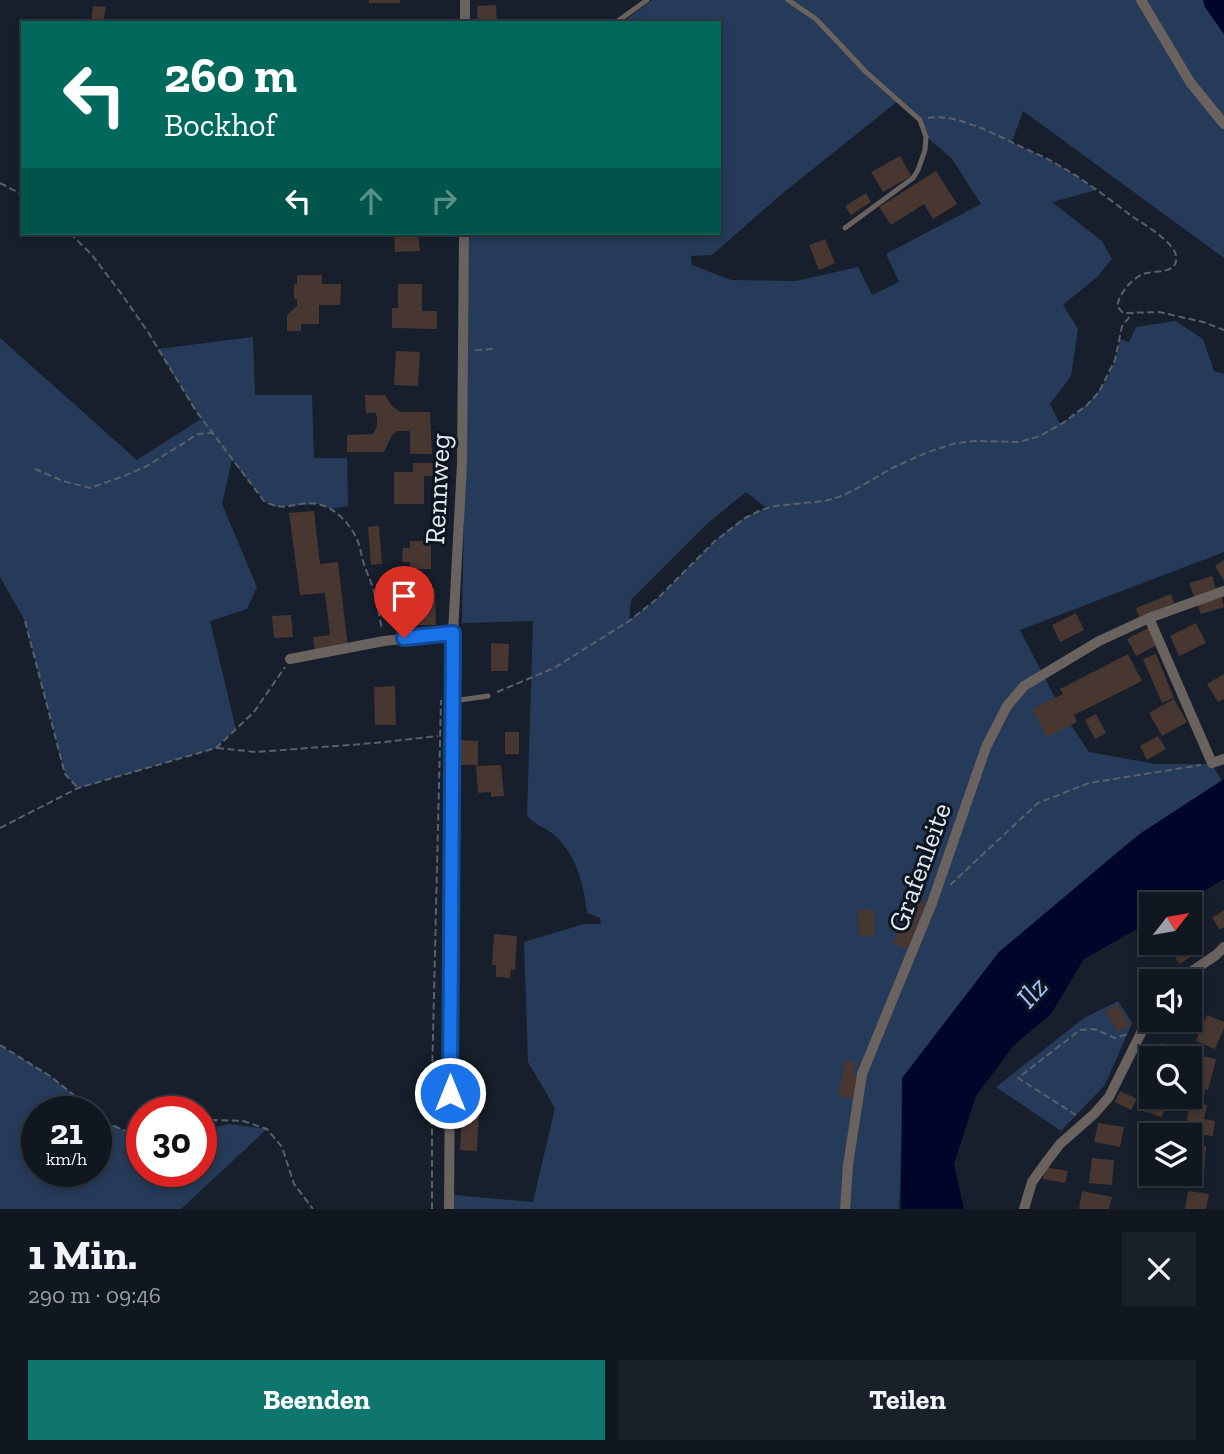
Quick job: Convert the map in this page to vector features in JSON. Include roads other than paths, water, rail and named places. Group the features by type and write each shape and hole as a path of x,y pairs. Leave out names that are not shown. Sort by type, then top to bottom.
{"street":[{"path":"464,21 465,0"},
{"path":"1141,0 1190,82 1224,124"},
{"name":"Rennweg","path":"449,1209 453,633 462,463 464,235"},
{"name":"Grafenleite","path":"845,1209 848,1165 862,1074 932,903 986,747 1007,706 1024,686 1099,641 1149,618 1224,591"},
{"path":"1149,618 1212,763 1224,759"},
{"path":"290,659 384,641 453,633"},
{"path":"1195,969 1224,947"},
{"path":"1024,1209 1032,1182 1060,1144 1109,1097 1142,1032"}],"lane":[{"path":"618,21 647,0"},
{"path":"788,0 816,19 866,72 920,120 926,137 925,150 913,178 845,228"},
{"path":"452,701 488,696"}],"water":[{"path":"1203,0 1224,0 1224,34 1205,7"},
{"name":"Ilz","path":"1224,779 1224,879 1202,892 1139,892 1139,928 1084,959 1051,1014 1014,1045 976,1096 954,1164 964,1209 901,1209 902,1078 999,952 1141,833"}]}
